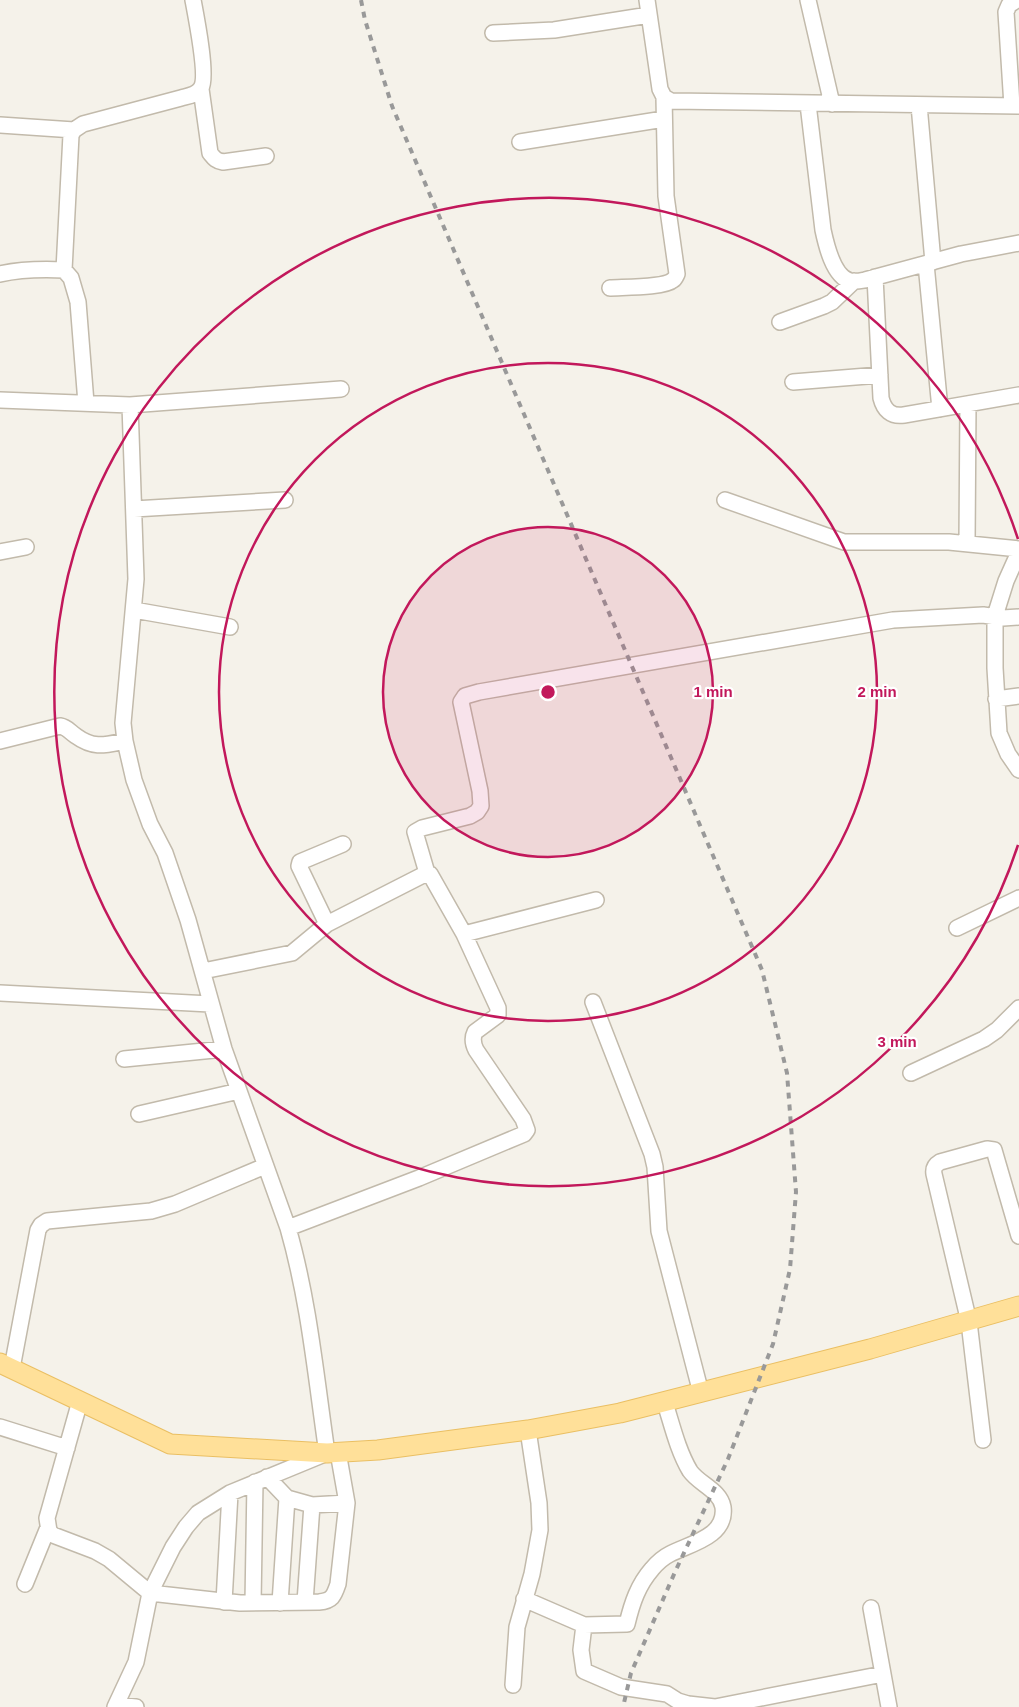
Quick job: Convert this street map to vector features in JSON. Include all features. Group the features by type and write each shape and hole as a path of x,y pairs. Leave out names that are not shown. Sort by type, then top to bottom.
{"main road":[{"path":"6,1365 170,1444 333,1452 378,1450 528,1430 592,1419 665,1403 969,1322 1019,1306"}],"street":[{"path":"193,0 204,79 201,89 210,153 214,159 223,162 266,156"},
{"path":"610,288 669,283 674,280 677,274 666,196 664,97 660,89 647,0"},
{"path":"808,0 832,104"},
{"path":"664,97 671,102 1015,106 1006,12 1009,5 1017,0"},
{"path":"493,33 548,31 649,15"},
{"path":"86,403 78,302 71,278 64,270 71,135 82,124 181,98 197,93 201,89"},
{"path":"808,104 823,230 827,248 839,272 847,280 854,282"},
{"path":"919,106 940,409"},
{"path":"520,142 664,119"},
{"path":"0,126 74,130"},
{"path":"780,322 832,302 854,282 990,248 1019,243"},
{"path":"0,274 40,269 64,270"},
{"path":"875,277 883,405 889,413 897,416 1019,395"},
{"path":"793,382 880,374"},
{"path":"0,400 130,405 341,389"},
{"path":"967,544 969,482 968,404"},
{"path":"48,1531 53,1535 95,1551 150,1593 224,1602 326,1602 335,1595 338,1584 347,1503 333,1452 296,1254 224,1049 210,1004 203,971 164,850 150,824 136,788 125,742 123,723 134,610 136,562 130,405"},
{"path":"134,509 285,500"},
{"path":"725,500 844,542 967,544 1019,551 1006,581 995,616 994,668 1001,739 1019,770"},
{"path":"0,552 26,546"},
{"path":"134,610 230,626"},
{"path":"288,1228 505,1143 522,1136 526,1132 523,1119 474,1046 473,1035 475,1032 496,1018 498,1013 492,993 464,934 430,874 427,873 415,832 422,828 470,816 477,812 480,806 480,791 461,702 465,696 489,690 893,620 983,615 1003,618 1019,617"},
{"path":"996,699 1019,696"},
{"path":"0,741 65,726 88,744 95,746 125,742"},
{"path":"327,924 299,866 300,862 343,844"},
{"path":"203,971 292,953 327,924 427,873"},
{"path":"957,928 1019,898"},
{"path":"464,934 596,900"},
{"path":"0,993 210,1004"},
{"path":"593,1002 652,1154 655,1167 659,1231 701,1393"},
{"path":"911,1073 984,1040 1019,1008"},
{"path":"124,1059 224,1049"},
{"path":"138,1114 238,1091"},
{"path":"983,1440 969,1322 934,1174 936,1165 940,1162 987,1148 994,1150 1019,1236"},
{"path":"6,1365 38,1230 41,1225 47,1221 142,1213 156,1210 265,1166"},
{"path":"25,1584 48,1531 47,1518 80,1401"},
{"path":"524,1599 584,1625 627,1624 640,1585 653,1568 669,1555 698,1543 714,1532 722,1521 723,1508 719,1497 691,1472 665,1403"},
{"path":"0,1427 67,1448"},
{"path":"513,1685 515,1642 520,1613 532,1574 540,1524 539,1503 528,1430"},
{"path":"136,1707 116,1706 136,1662 150,1593 173,1547 186,1527 198,1513 230,1492 333,1452"},
{"path":"261,1480 287,1498 312,1505 347,1503"},
{"path":"253,1603 261,1480"},
{"path":"224,1602 230,1492"},
{"path":"280,1603 287,1498"},
{"path":"305,1602 312,1505"},
{"path":"871,1608 889,1707"},
{"path":"584,1625 581,1650 584,1671 621,1687 667,1694 678,1701 696,1706 715,1707 883,1674"}],"railway":[{"path":"361,0 365,20 392,106 762,970 787,1073 796,1192 790,1269 773,1344 728,1459 675,1572 631,1673 623,1707"}]}
